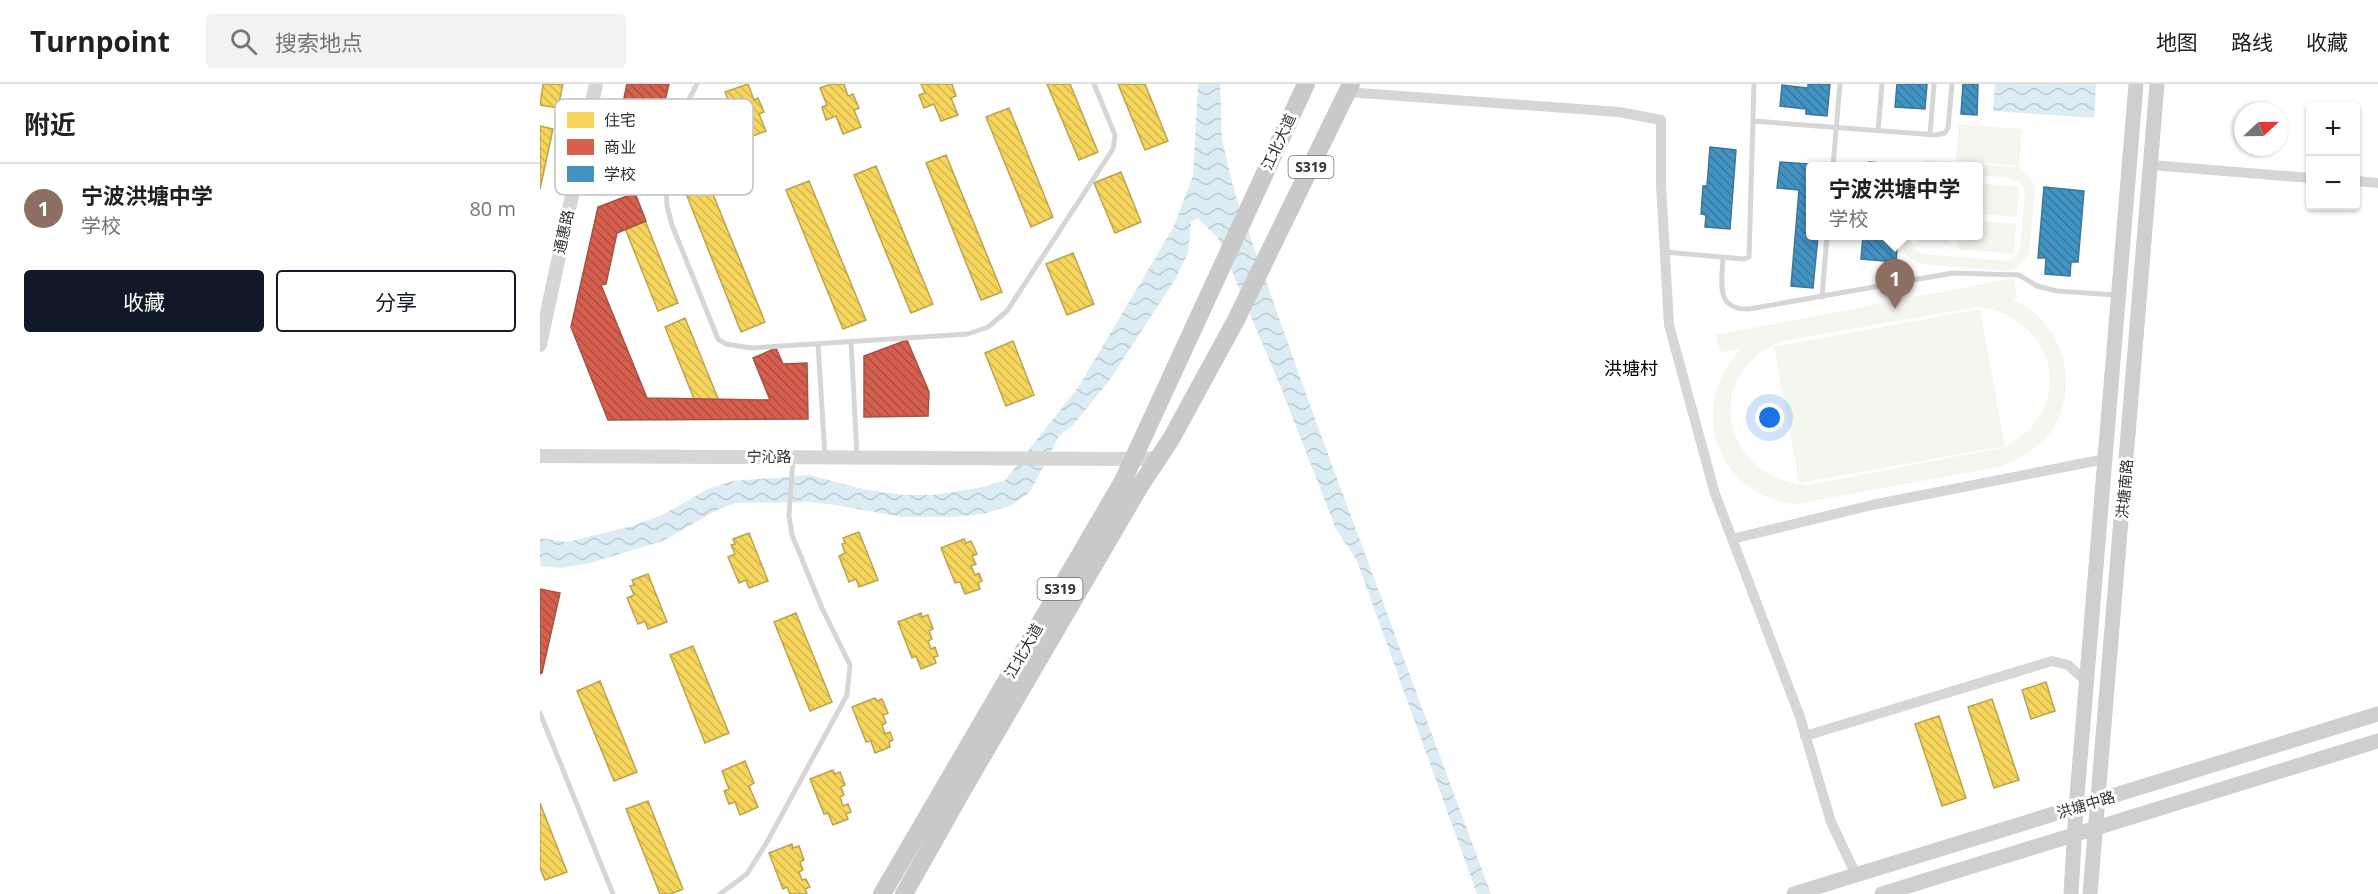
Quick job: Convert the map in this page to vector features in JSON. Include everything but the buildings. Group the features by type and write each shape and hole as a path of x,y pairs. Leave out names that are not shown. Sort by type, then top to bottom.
{"main road":[{"name":"江北大道","path":"882,894 1124,481 1306,84"},
{"name":"洪塘南路","path":"2071,894 2086,681 2136,84"},
{"name":"洪塘南路","path":"2090,894 2157,84"},
{"name":"江北大道","path":"904,894 1140,486 1161,458 1236,320 1349,88"},
{"name":"洪塘中路","path":"1794,894 2378,714"},
{"name":"洪塘中路","path":"1882,894 2378,741"}],"street":[{"name":"通惠路","path":"593,99 596,84"},
{"path":"1349,88 1619,112 1661,120 1661,185 1669,325 1716,494 1805,736 1831,822 1856,875"},
{"path":"2151,165 2306,178"},
{"path":"2360,181 2378,183"},
{"name":"通惠路","path":"540,345 573,195"},
{"name":"宁沁路","path":"540,456 1161,458"},
{"path":"1732,539 1872,505 2105,459"},
{"path":"1805,736 2052,662 2068,665 2086,681"}],"lane":[{"path":"689,99 697,84"},
{"path":"666,195 672,225 718,339 726,344 751,348 968,334 988,327 1007,312 1113,149 1115,135 1094,84"},
{"path":"1665,252 1744,259 1749,257 1754,84"},
{"path":"1833,162 1840,84"},
{"path":"1878,131 1882,84"},
{"path":"1930,135 1934,84"},
{"path":"1753,122 1930,135 1945,133 1948,128 1952,84"},
{"path":"1822,297 1827,240"},
{"path":"1723,257 1722,292 1726,304 1736,310 1953,273 1973,272 2019,275 2037,285 2057,291 2118,295"},
{"path":"851,341 857,458"},
{"path":"818,344 825,458"},
{"path":"720,894 747,874 767,842 847,695 850,665 822,608 792,535 789,516 793,457"},
{"path":"540,713 613,894"}],"shaded area":[{"path":"1959,124 2022,129 2019,166 1956,161"},
{"path":"1927,160 1953,162 1923,162"},
{"path":"1983,164 2019,167 2029,176 2035,188 2029,255 2015,269 2008,271 1921,264 1907,256 1900,240 1912,240 1913,248 1922,254 2007,261 2013,259 2020,250 2025,191 2017,182 2005,178 1983,176"},
{"path":"1983,183 2019,187 2017,217 1983,214"},
{"path":"1983,221 2016,224 2014,254 1957,249 1958,240 1983,240"},
{"path":"1948,240 1948,243 1918,241"},
{"path":"2014,278 2017,298 2013,300 2029,309 2043,321 2054,336 2061,352 2066,388 2063,406 2056,424 2045,439 2023,456 1998,467 1796,504 1768,497 1746,484 1729,466 1718,445 1713,421 1715,396 1724,372 1741,349 1720,352 1716,335","holes":["1977,307 1996,311 2014,319 2029,331 2040,345 2047,362 2050,379 2047,398 2039,417 2024,434 2005,447 1809,485 1779,479 1756,465 1740,446 1732,424 1731,400 1739,377 1756,356 1782,341"]},
{"path":"1980,309 2005,446 1799,483 1774,347"}],"water":[{"path":"1198,84 1220,84 1222,140 1235,194 1311,408 1491,894 1477,894 1357,561 1336,529 1281,388 1218,238 1198,218 1191,222 1188,253 1176,278 1109,381 1073,425 1059,436 1030,492 1012,505 984,514 952,517 902,517 809,502 735,503 715,511 663,541 590,563 562,568 540,566 540,538 567,542 632,526 664,514 708,489 732,481 810,475 862,489 903,495 933,495 983,487 1005,480 1079,386 1173,228 1193,176"},
{"path":"1995,84 2096,84 2094,118 1993,111"}],"place":[{"name":"宁波洪塘中学","path":"1895,309"}],"district":[{"name":"洪塘村","path":"1631,369"}]}
